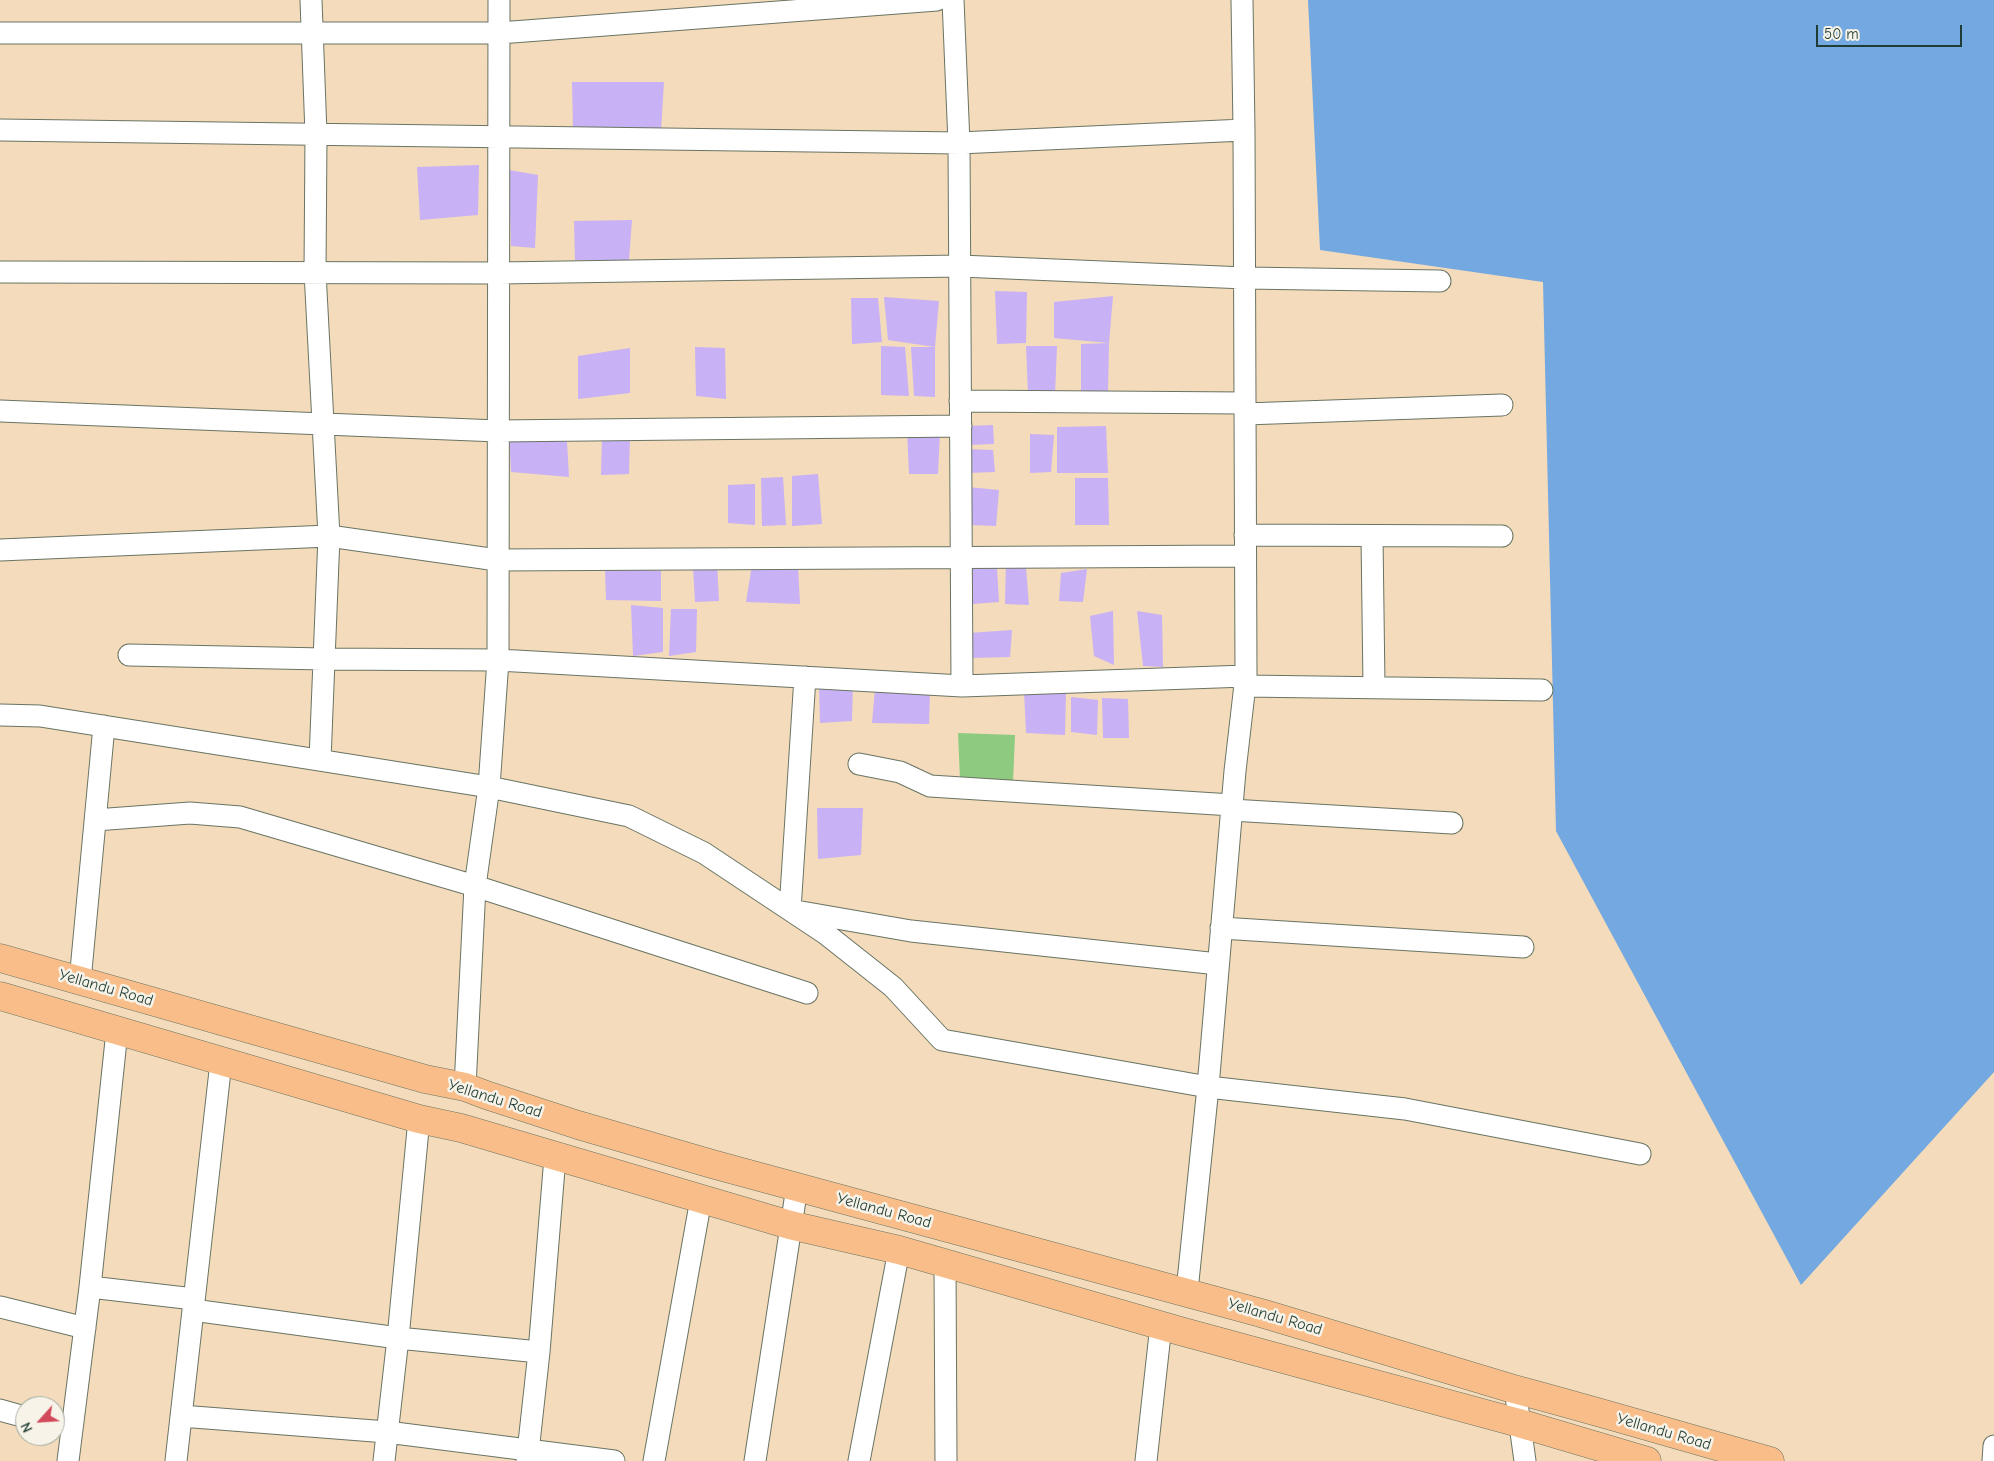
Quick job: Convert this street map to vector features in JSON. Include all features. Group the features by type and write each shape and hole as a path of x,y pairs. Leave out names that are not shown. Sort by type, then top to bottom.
{"main road":[{"name":"Yellandu Road","path":"0,958 424,1078 465,1087 578,1125 797,1187 1187,1291 1515,1389 1770,1461"},
{"name":"Yellandu Road","path":"0,996 222,1062 419,1119 461,1128 790,1225 899,1250 1161,1325 1519,1423 1647,1461"}],"street":[{"path":"311,0 316,134 315,272 329,536 320,760"},
{"path":"465,1087 475,886 489,787 498,660 500,0"},
{"path":"0,33 500,33 937,0"},
{"path":"953,0 959,143 962,686"},
{"path":"1187,1291 1208,1087 1231,808 1245,681 1245,278 1242,0"},
{"path":"0,130 959,143 1244,130"},
{"path":"0,272 498,272 960,266 1245,278 1440,281"},
{"path":"960,401 1245,409 1502,405"},
{"path":"0,411 498,432 961,426"},
{"path":"0,550 329,536 498,560 961,559 1245,546 1372,536 1502,536"},
{"path":"1372,536 1374,687"},
{"path":"129,655 498,660 962,686 1245,681 1374,687 1542,690"},
{"path":"790,910 805,677"},
{"path":"0,715 40,716 489,787 629,816 704,853 826,934 893,987 942,1040 1208,1087 1405,1109 1640,1154"},
{"path":"80,981 104,726"},
{"path":"859,764 900,772 930,786 1452,823"},
{"path":"95,820 190,813 240,817 475,886 807,993"},
{"path":"790,910 912,931 1218,964"},
{"path":"1221,928 1523,947"},
{"path":"65,1423 85,1328 117,1031"},
{"path":"176,1461 222,1062"},
{"path":"384,1461 419,1119"},
{"path":"528,1455 539,1352 555,1157"},
{"path":"755,1461 797,1187"},
{"path":"654,1461 701,1199"},
{"path":"859,1461 899,1250"},
{"path":"945,1263 946,1461"},
{"path":"90,1287 398,1338 539,1352"},
{"path":"0,1307 85,1328"},
{"path":"1146,1461 1161,1325"},
{"path":"1515,1389 1525,1461"},
{"path":"0,1410 15,1414"},
{"path":"181,1416 387,1432 528,1455 614,1461"},
{"path":"65,1436 68,1461"},
{"path":"1993,1461 1994,1446"}],"green space":[{"path":"958,733 1015,735 1013,782 960,779"}],"water":[{"path":"1308,0 1994,0 1994,1072 1801,1285 1556,831 1543,282 1320,250"}],"building":[{"path":"572,82 664,82 661,131 573,130"},
{"path":"479,165 478,215 420,220 417,167"},
{"path":"509,170 538,175 535,248 511,246"},
{"path":"632,220 629,260 575,260 574,221"},
{"path":"995,291 1027,292 1026,343 997,344"},
{"path":"1113,296 1109,343 1054,338 1054,302"},
{"path":"884,297 939,301 935,347 888,340"},
{"path":"851,298 878,298 882,342 852,344"},
{"path":"1109,343 1108,392 1081,396 1081,344"},
{"path":"881,346 905,347 909,396 881,395"},
{"path":"1026,346 1057,346 1055,395 1028,393"},
{"path":"695,347 725,348 726,399 696,396"},
{"path":"911,347 935,347 935,397 914,396"},
{"path":"630,348 630,393 578,399 578,356"},
{"path":"993,425 994,444 968,445 968,426"},
{"path":"1106,426 1108,473 1057,473 1057,427"},
{"path":"509,431 567,442 569,477 511,472"},
{"path":"907,431 940,432 938,474 909,474"},
{"path":"1030,434 1054,435 1051,472 1030,473"},
{"path":"602,437 630,437 629,474 601,475"},
{"path":"966,449 993,450 995,472 968,473"},
{"path":"818,474 822,524 792,526 792,476"},
{"path":"783,477 786,525 762,526 761,478"},
{"path":"1075,478 1108,478 1109,525 1075,525"},
{"path":"755,484 755,525 728,523 728,485"},
{"path":"968,487 999,490 996,526 970,525"},
{"path":"1006,558 1026,568 1029,605 1005,604"},
{"path":"753,559 798,566 800,604 746,602"},
{"path":"717,564 719,601 695,602 693,567"},
{"path":"605,567 661,571 661,601 606,600"},
{"path":"972,568 997,568 999,602 972,604"},
{"path":"1087,569 1083,602 1059,601 1061,573"},
{"path":"631,605 663,608 663,652 633,656"},
{"path":"671,609 697,609 696,652 669,656"},
{"path":"1113,611 1114,665 1094,656 1090,616"},
{"path":"1137,611 1162,615 1163,667 1143,666"},
{"path":"1012,630 1010,657 971,658 969,633"},
{"path":"853,680 852,721 820,723 819,684"},
{"path":"875,688 930,692 929,724 872,723"},
{"path":"1024,691 1066,693 1065,735 1026,733"},
{"path":"1071,697 1098,700 1097,735 1071,732"},
{"path":"1102,698 1128,699 1129,738 1103,738"},
{"path":"817,808 863,808 861,855 818,859"}]}
